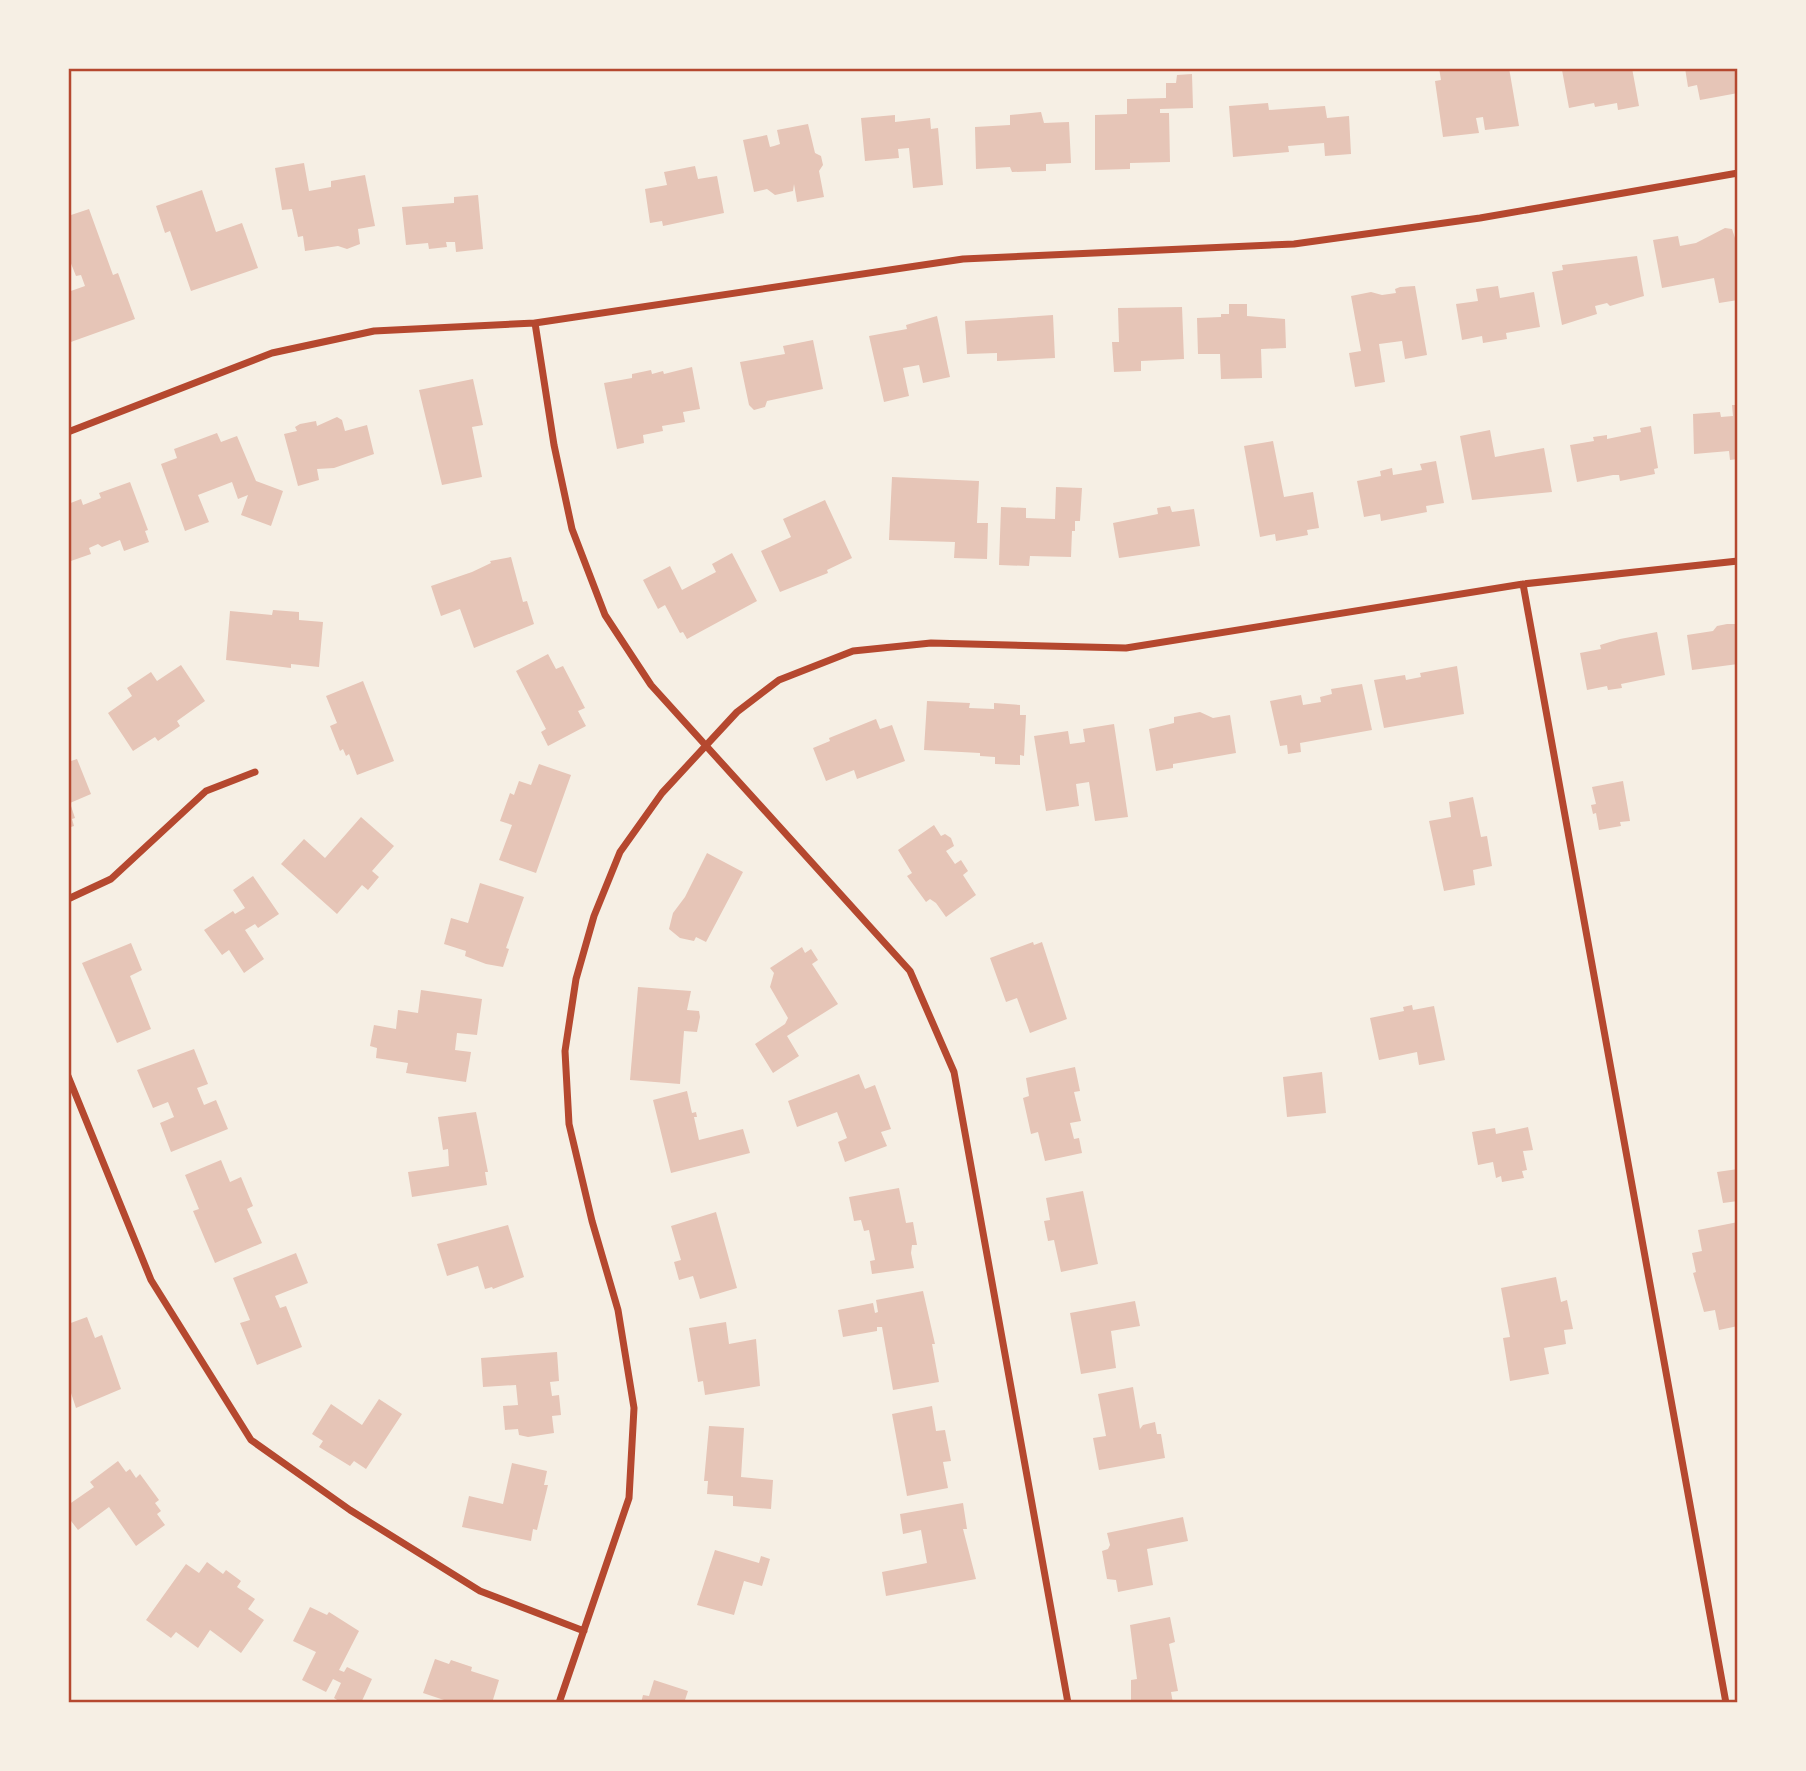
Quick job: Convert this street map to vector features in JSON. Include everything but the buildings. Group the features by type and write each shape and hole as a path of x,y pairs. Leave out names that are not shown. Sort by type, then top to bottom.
{"street":[{"path":"68,432 272,353 373,331 535,323 963,259 1294,244 1480,218 1738,173"},
{"path":"535,323 554,444 572,529 605,615 651,685 910,971 954,1072 1068,1703"},
{"path":"559,1703 629,1498 634,1408 618,1310 592,1221 569,1124 565,1051 576,979 594,916 620,852 662,793 737,712 779,680 853,651 931,643 1126,648 1523,584 1738,561"},
{"path":"1523,584 1726,1703"},
{"path":"68,898 111,879 206,791 255,772"},
{"path":"68,1076 151,1280 251,1440 350,1510 480,1591 584,1631"}]}
